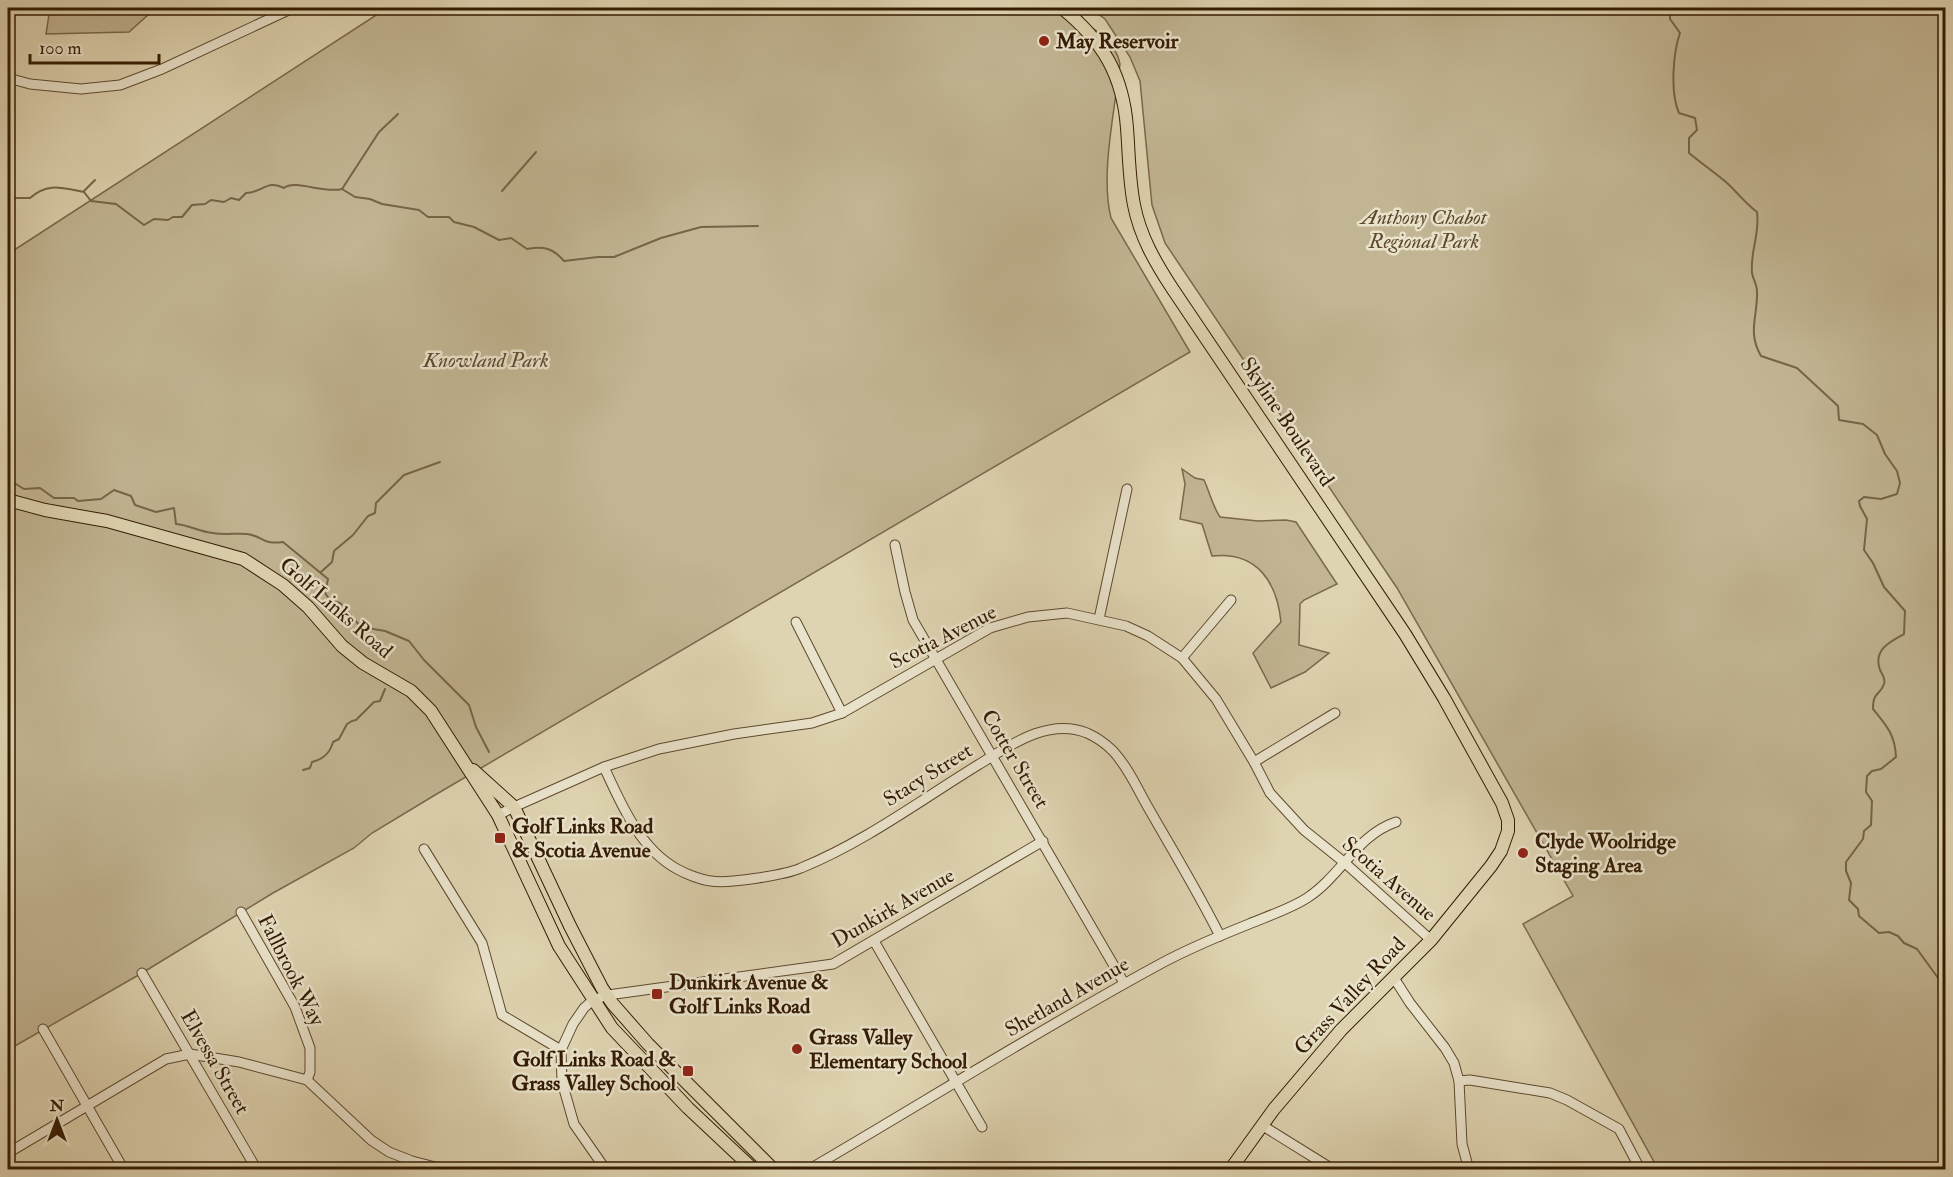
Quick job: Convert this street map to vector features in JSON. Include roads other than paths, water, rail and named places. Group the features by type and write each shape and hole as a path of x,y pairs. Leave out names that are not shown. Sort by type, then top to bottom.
{"main road":[{"name":"Skyline Boulevard","path":"1062,8 1087,29 1097,42 1108,58 1122,90 1126,110 1134,207 1138,223 1152,255 1172,288 1386,603 1430,674 1506,812 1508,831 1501,851"},
{"name":"Golf Links Road","path":"8,500 45,510 106,521 243,559 284,585 308,607 342,646 363,663 411,691 431,711 498,815 559,946 593,1000 619,1036 688,1108 754,1170"},
{"name":"Golf Links Road","path":"465,763 514,807 570,926 608,995 648,1044 774,1170"},
{"name":"Grass Valley Road","path":"1230,1170 1341,1030 1431,940 1501,851"}],"street":[{"path":"8,78 30,84 81,89 120,85 162,69 293,8"},
{"path":"1099,619 1127,489"},
{"name":"Cotter Street","path":"895,545 913,620 1124,983"},
{"path":"1182,658 1231,600"},
{"name":"Scotia Avenue","path":"498,815 604,767 659,748 812,723 842,713 934,658 990,628 1028,617 1067,613 1133,629 1182,658 1216,699 1270,793 1304,830 1345,863 1431,940"},
{"path":"796,622 842,713"},
{"path":"1254,762 1335,713"},
{"name":"Stacy Street","path":"604,767 625,812 650,848 677,869 712,882 756,879 800,869 852,843 993,756 1036,733 1052,729 1085,732 1101,741 1122,763 1202,900 1220,936"},
{"name":"Shetland Avenue","path":"808,1170 1124,983 1186,950 1306,899 1328,882 1366,839 1382,827 1396,822"},
{"name":"Dunkirk Avenue","path":"593,1000 608,995 833,964 1042,841"},
{"path":"424,849 482,943 502,1015 561,1050"},
{"name":"Fallbrook Way","path":"241,912 295,1007 310,1048 310,1072 307,1080"},
{"path":"874,941 982,1127"},
{"name":"Elvessa Street","path":"141,973 257,1170"},
{"path":"1394,978 1454,1063 1459,1081 1462,1144 1469,1170"},
{"path":"593,1000 573,1024 561,1050 562,1082 574,1124 606,1170"},
{"path":"43,1029 124,1170"},
{"path":"8,1153 166,1059 190,1054 239,1062 307,1080 371,1140 389,1152 441,1169"},
{"path":"1459,1081 1470,1080 1550,1093 1567,1100 1619,1129 1639,1167"},
{"path":"1263,1126 1334,1170"}],"waterway":[{"path":"1670,8 1670,19 1680,33 1674,73 1676,105 1679,113 1695,118 1697,130 1689,138 1689,153 1726,182 1757,212 1752,273 1757,291 1754,331 1761,356 1797,368 1838,406 1839,420 1863,424 1877,435 1885,454 1897,471 1900,483 1897,494 1881,499 1864,497 1859,501 1867,519 1864,550 1884,587 1905,611 1904,634 1888,644 1879,657 1878,663 1884,682 1873,703 1873,709 1892,737 1896,757 1881,769 1872,771 1867,776 1866,792 1872,801 1871,825 1864,831 1863,839 1846,862 1846,871 1851,883 1849,900 1858,909 1859,916 1879,933 1889,932 1917,949 1946,989"},
{"path":"342,189 379,132 398,114"},
{"path":"502,191 536,152"},
{"path":"84,191 95,180"},
{"path":"8,198 30,198 49,188 84,192 91,201 116,204 144,225 154,219 168,220 173,217 182,217 192,205 205,204 211,200 224,202 231,198 239,200 246,193 273,185 284,188 295,185 327,190 342,189"},
{"path":"342,189 355,197 419,210 428,217 449,217 454,222 474,227 499,240 511,238 527,249 548,249 564,261 614,257 661,238 701,227 758,226"},
{"path":"321,572 332,562 334,551 353,535 368,516 375,513 376,503 404,475 440,462"},
{"path":"8,479 24,489 40,488 54,498 74,498 78,501 101,499 114,490 131,496 135,505 156,512 174,508 176,524 208,532 247,534 271,542 283,542 328,579 325,593 330,600 340,603 361,627 385,631 409,641 424,660 469,705 476,727 489,752"},
{"path":"11,489 13,481"},
{"path":"8,622 11,634 8,642"},
{"path":"8,661 8,673"},
{"path":"303,770 310,768 312,762 326,755 347,724 356,720 374,702 380,701 385,689"}],"place":[{"name":"May Reservoir","path":"1044,41"},
{"name":"Golf Links Road & Scotia Avenue","path":"500,838"},
{"name":"Clyde Woolridge Staging Area","path":"1523,853"},
{"name":"Dunkirk Avenue & Golf Links Road","path":"657,994"},
{"name":"Grass Valley Elementary School","path":"797,1049"},
{"name":"Golf Links Road & Grass Valley School","path":"688,1071"}],"park label":[{"name":"Anthony Chabot Regional Park","path":"1424,229"},
{"name":"Knowland Park","path":"486,360"}]}
